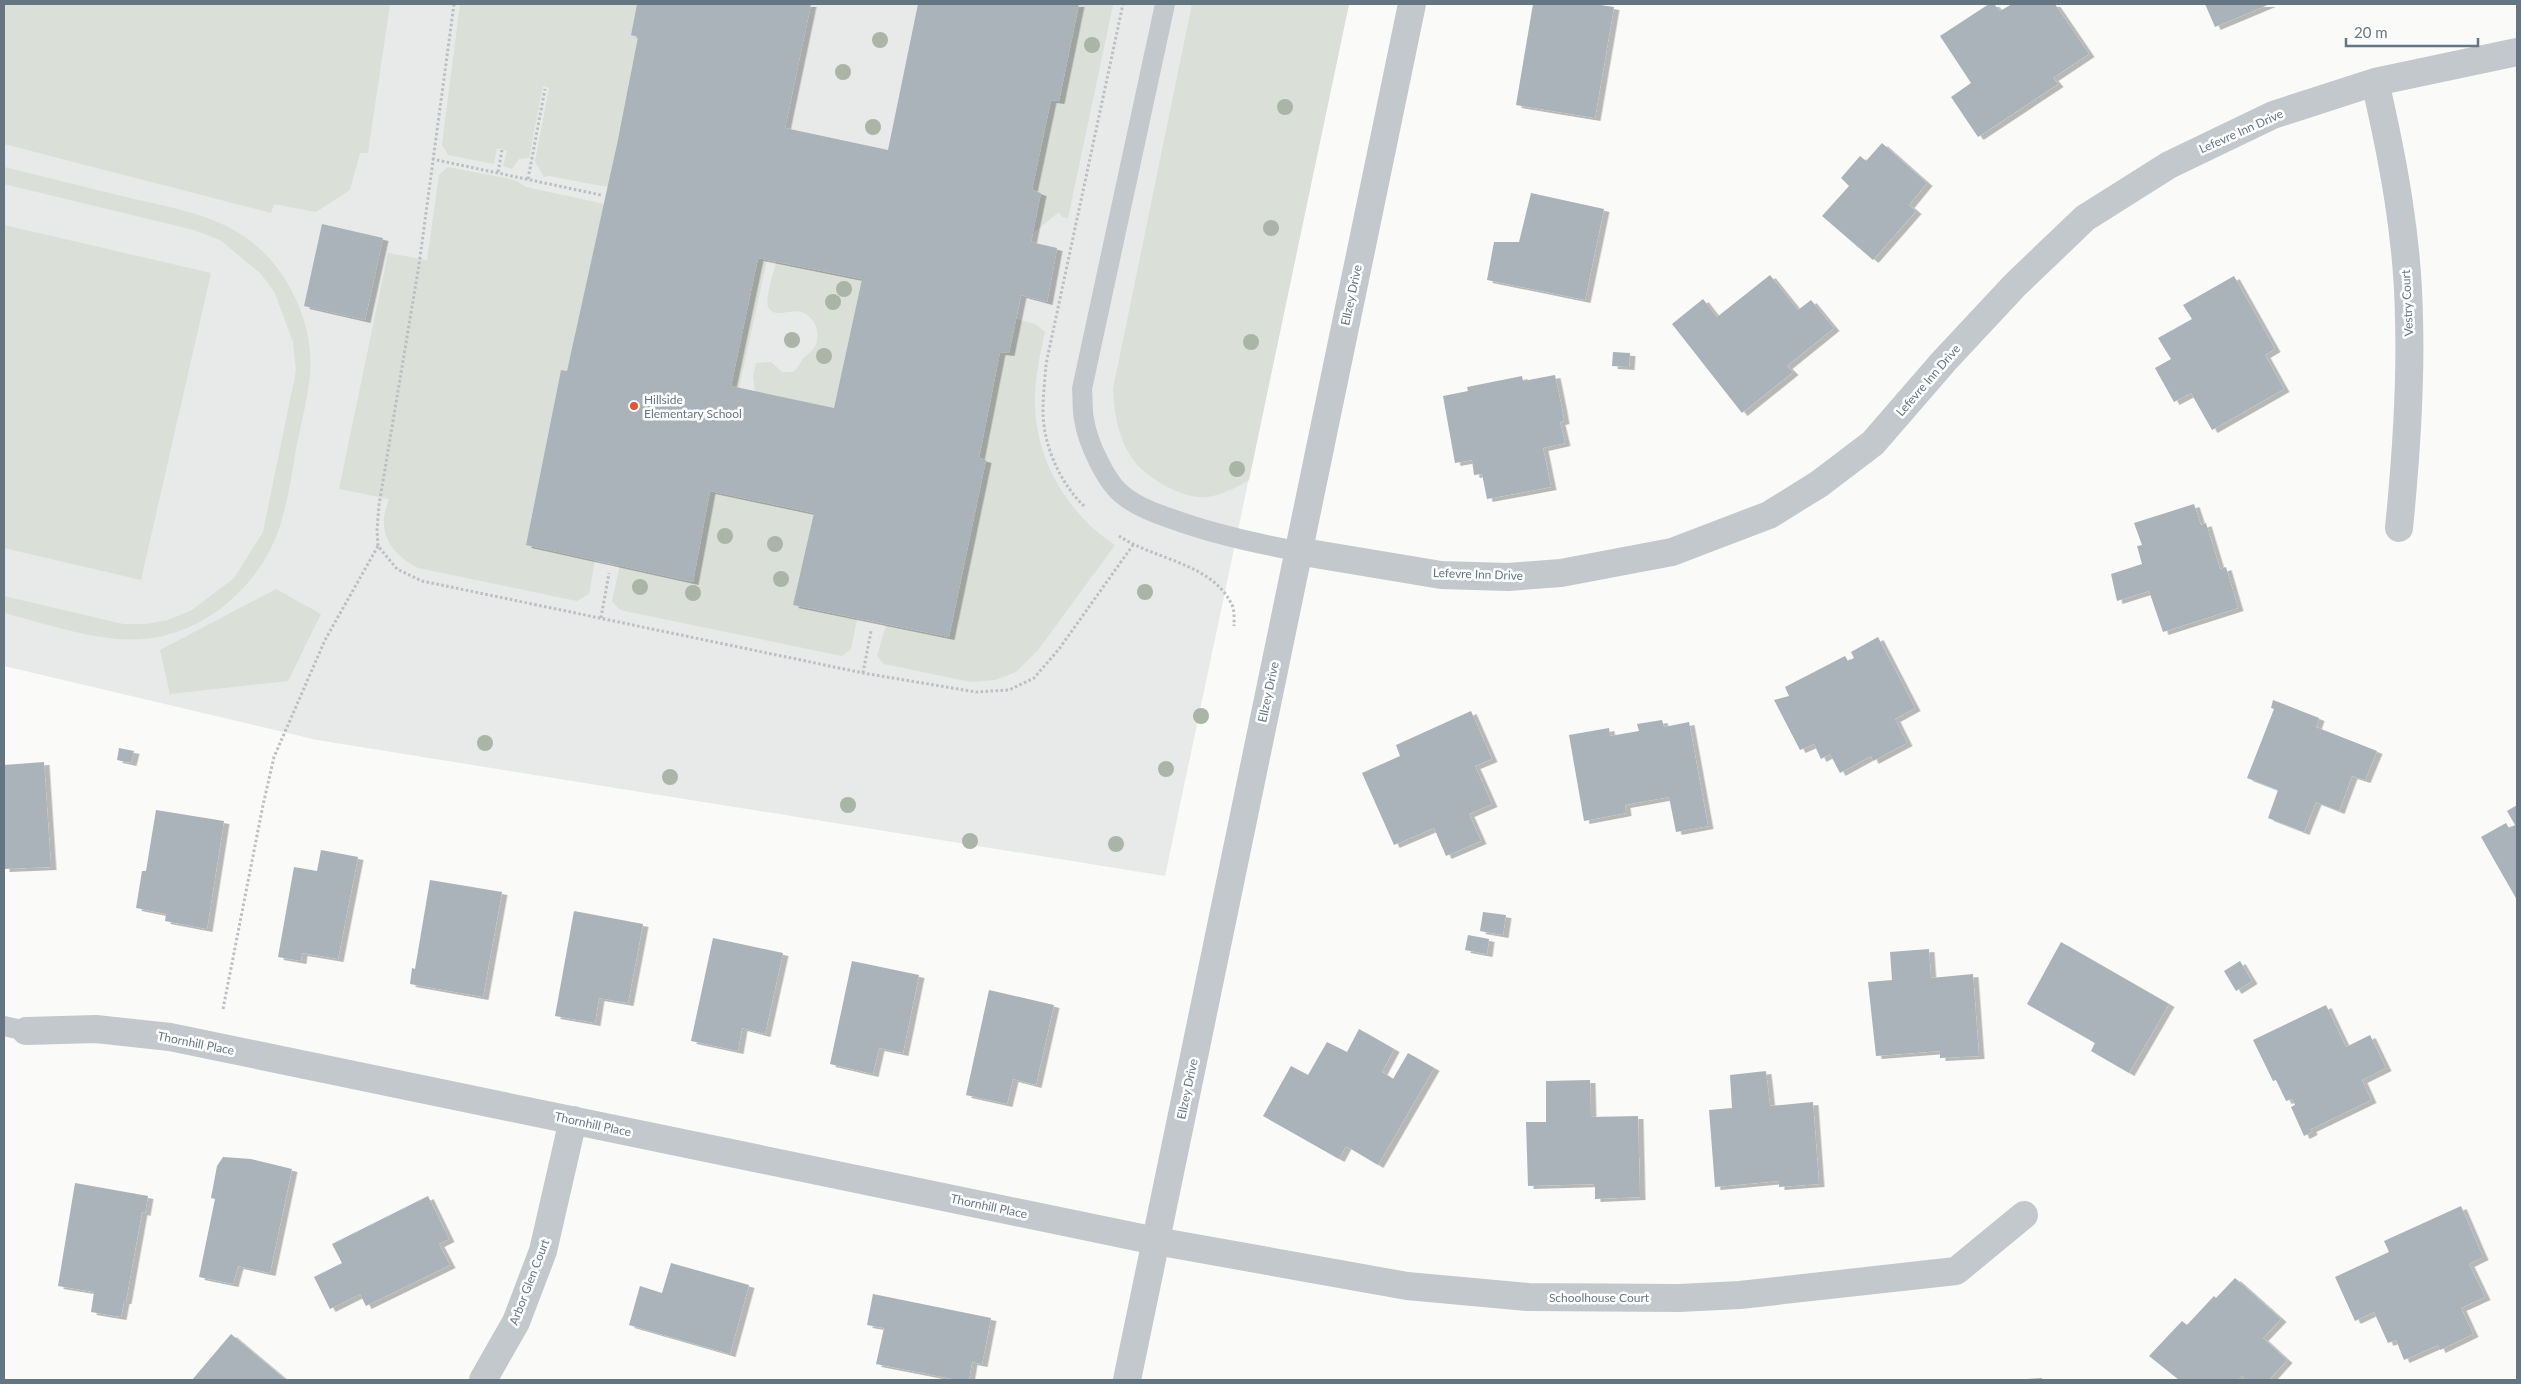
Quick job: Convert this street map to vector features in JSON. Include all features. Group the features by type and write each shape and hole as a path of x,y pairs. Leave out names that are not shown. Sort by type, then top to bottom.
{"street":[{"name":"Ellzey Drive","path":"1127,1380 1297,551 1412,4"},
{"name":"Lefevre Inn Drive","path":"1297,551 1442,574 1508,577 1561,573 1672,552 1769,515 1819,484 1873,443 2016,285 2085,218 2169,165 2273,115 2375,82 2517,52"},
{"name":"Vestry Court","path":"2375,82 2388,137 2398,197 2410,317 2408,438 2399,528"},
{"name":"Thornhill Place","path":"15,1029 96,1029 170,1037 1156,1241"},
{"name":"Arbor Glen Court","path":"483,1380 516,1322 544,1251 573,1120"},
{"name":"Schoolhouse Court","path":"1156,1241 1407,1286 1528,1297 1679,1298 1740,1295 1956,1271 2024,1215"}],"lane":[{"path":"1165,4 1082,389 1084,421 1101,465 1111,483 1123,496 1148,510 1206,531 1244,542 1297,551"}],"path":[{"path":"216,1047 274,757 325,640 378,546 379,505 419,264 454,4"},
{"path":"528,179 545,89"},
{"path":"498,172 502,150"},
{"path":"432,159 601,195"},
{"path":"378,546 397,569 422,580 863,673 976,692 1009,690 1034,678 1059,649 1133,545"},
{"path":"601,618 609,573"},
{"path":"863,673 871,631"}],"shaded area":[{"name":"Hillside Elementary School","path":"4,4 1349,4 1165,876 317,740 4,666"},
{"path":"4,4 390,4 368,153 360,153 350,190 316,212 274,204 271,213 4,144"},
{"path":"460,4 637,4 631,35 638,37 608,187 549,176 544,177 535,161 549,88 543,86 529,158 519,159 512,169 503,166 507,151 497,148 494,164 448,155 442,144"},
{"path":"1079,4 1113,5 1068,218 1062,217 1059,212 1032,234 1041,193 1032,190 1051,100 1059,101"},
{"path":"1192,4 1349,4 1249,480 1229,491 1207,497 1187,495 1165,486 1138,465 1127,450 1120,433 1114,407 1113,389"},
{"path":"4,167 179,209 213,220 245,237 271,260 291,289 298,305 308,339 310,373 288,493 275,540 253,577 238,594 203,620 184,630 143,639 123,639 82,634 4,613 4,596 123,624 145,624 168,620 192,610 234,578 263,532 296,371 293,342 274,291 260,273 220,240 194,230 4,184"},
{"path":"448,167 515,180 526,187 604,204 567,371 561,370 526,544 595,560 589,594 577,601 418,568 400,556 390,545 387,538 384,520 389,499 339,489 388,253 427,260 439,175"},
{"path":"4,225 211,273 141,580 4,548"},
{"path":"758,258 767,260 739,388 731,386"},
{"path":"776,262 862,279 834,408 755,392 753,376 756,363 771,362 782,372 793,372 814,348 817,341 816,327 812,319 804,313 795,311 775,313 768,307 767,303"},
{"path":"1016,319 1035,324 1045,332 1037,374 1035,400 1040,442 1047,463 1068,501 1098,532 1115,545 1039,649 1016,672 995,680 971,682 884,664 877,656 886,625 949,637 986,460 979,458 1000,352 1009,353"},
{"path":"710,491 814,513 793,605 857,619 851,649 842,656 620,610 612,601 620,565 693,582"},
{"path":"276,589 321,614 288,681 170,694 160,650"}],"building":[{"name":"Hillside Elementary School","path":"637,4 811,4 785,128 888,150 918,4 1079,4 1059,101 1051,100 1032,190 1041,193 1031,242 1057,248 1047,302 1021,295 1009,353 1000,352 979,458 986,460 949,637 793,605 814,513 710,491 693,582 526,545 561,370 567,371 617,144 638,37 631,35","holes":["758,258 862,279 834,408 731,386"]},
{"path":"1533,4 1594,4 1614,7 1595,118 1516,105"},
{"path":"1989,4 1994,4 2000,11 2012,4 2055,4 2089,54 2053,78 2058,84 1978,137 1951,97 1971,83 1940,36"},
{"path":"2205,4 2270,4 2215,27"},
{"path":"1882,143 1927,183 1909,205 1916,211 1873,260 1822,216 1849,186 1841,178 1860,156 1866,161"},
{"path":"1531,193 1604,209 1585,300 1487,280 1494,242 1519,242"},
{"path":"322,224 383,238 365,320 304,306"},
{"path":"1770,275 1798,310 1811,300 1834,328 1787,366 1793,372 1742,413 1672,324 1703,299 1717,317"},
{"path":"2234,276 2275,349 2265,355 2284,389 2212,430 2191,393 2174,402 2155,368 2171,359 2158,338 2192,319 2183,305"},
{"path":"1613,352 1630,353 1629,367 1612,366"},
{"path":"1555,375 1564,421 1560,422 1565,443 1543,448 1551,487 1487,499 1482,474 1474,475 1472,460 1455,463 1443,396 1468,391 1467,387 1522,376 1523,381"},
{"path":"2194,504 2201,525 2206,523 2220,569 2226,567 2238,608 2163,632 2149,591 2117,601 2111,574 2142,564 2137,546 2142,545 2134,523"},
{"path":"1878,637 1915,708 1895,719 1907,743 1873,761 1871,756 1840,773 1830,754 1821,759 1814,744 1800,750 1774,700 1789,696 1785,687 1845,656 1848,661 1854,658 1851,652"},
{"path":"2273,700 2319,718 2316,727 2377,751 2365,780 2352,776 2339,811 2316,802 2304,832 2268,818 2278,790 2247,778 2274,709 2271,708"},
{"path":"1471,711 1492,759 1475,766 1492,804 1469,814 1481,841 1446,856 1434,828 1394,845 1362,773 1400,756 1396,745"},
{"path":"1662,720 1664,727 1689,722 1708,826 1676,832 1669,797 1625,805 1626,813 1584,821 1569,735 1609,728 1610,736 1639,731 1637,724"},
{"path":"119,748 134,751 131,763 117,760"},
{"path":"44,762 51,867 4,869 4,765"},
{"path":"2517,805 2517,900 2481,837 2506,823 2509,828 2515,825 2507,811"},
{"path":"156,810 224,821 207,929 165,921 166,914 136,908 142,871 146,871"},
{"path":"321,850 358,857 338,959 302,953 301,961 278,957 294,867 317,871"},
{"path":"430,880 502,892 483,997 410,984 412,968 415,969"},
{"path":"574,911 643,924 628,1003 599,998 595,1023 555,1016"},
{"path":"1483,912 1506,915 1503,935 1480,931"},
{"path":"1468,935 1489,939 1487,954 1465,950"},
{"path":"713,938 783,953 765,1034 742,1028 738,1051 691,1041"},
{"path":"2061,942 2169,1004 2129,1073 2091,1051 2095,1043 2027,1004"},
{"path":"1929,949 1931,978 1973,974 1979,1056 1940,1058 1940,1051 1876,1056 1868,982 1892,980 1890,952"},
{"path":"852,961 919,975 903,1053 879,1048 873,1074 830,1064"},
{"path":"2240,961 2252,981 2236,991 2224,971"},
{"path":"989,990 1054,1005 1036,1085 1013,1079 1007,1104 966,1095"},
{"path":"2326,1005 2346,1047 2370,1035 2386,1068 2362,1080 2371,1100 2311,1129 2312,1132 2304,1136 2291,1107 2295,1105 2292,1099 2286,1101 2276,1080 2273,1081 2253,1040"},
{"path":"1359,1029 1394,1049 1382,1072 1393,1079 1408,1053 1434,1068 1378,1165 1346,1146 1339,1159 1263,1116 1291,1066 1308,1075 1327,1042 1347,1052"},
{"path":"1766,1071 1770,1106 1813,1102 1819,1184 1779,1187 1779,1181 1715,1187 1709,1110 1732,1108 1730,1075"},
{"path":"1590,1080 1591,1117 1638,1116 1640,1197 1595,1199 1595,1184 1528,1186 1526,1122 1546,1122 1546,1081"},
{"path":"223,1157 251,1159 292,1169 270,1273 238,1266 233,1284 199,1277 215,1199 211,1198 217,1166"},
{"path":"75,1183 148,1196 145,1213 142,1212 126,1301 124,1301 121,1317 91,1312 94,1292 58,1286"},
{"path":"428,1196 449,1239 439,1244 450,1265 366,1306 360,1294 330,1309 314,1277 342,1263 332,1244"},
{"path":"2461,1206 2483,1257 2469,1264 2485,1297 2461,1308 2473,1334 2440,1350 2438,1345 2404,1360 2396,1340 2388,1343 2374,1312 2355,1321 2335,1277 2389,1252 2384,1241"},
{"path":"671,1263 749,1285 730,1354 629,1325 640,1286 662,1293"},
{"path":"2235,1278 2281,1319 2263,1338 2287,1360 2269,1380 2246,1380 2242,1376 2238,1380 2179,1380 2149,1356 2182,1321 2187,1325 2214,1296 2216,1298"},
{"path":"873,1294 991,1318 982,1364 972,1362 969,1380 958,1380 876,1364 884,1328 867,1325"},
{"path":"231,1334 286,1380 192,1380"},
{"path":"2042,1378 2042,1380 2027,1380 2027,1379"}],"place":[{"name":"Hillside Elementary School","path":"634,406"}]}
